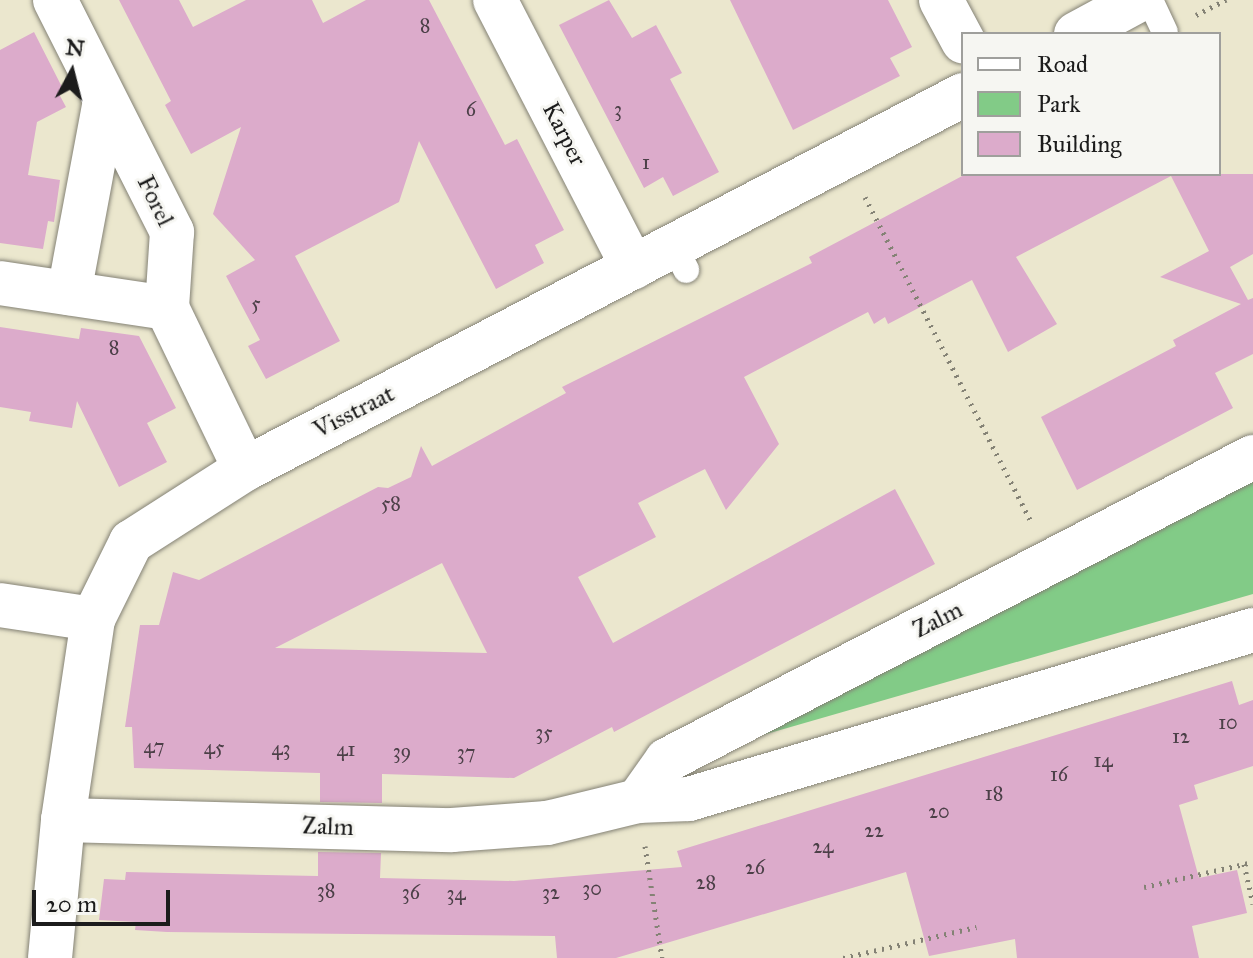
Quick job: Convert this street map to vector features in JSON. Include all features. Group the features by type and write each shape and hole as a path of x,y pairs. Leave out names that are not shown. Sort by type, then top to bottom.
{"street":[{"name":"Forel","path":"55,0 172,232 167,308 230,488"},
{"name":"Karper","path":"495,0 633,267"},
{"path":"941,0 961,37"},
{"path":"1084,32 1152,16"},
{"name":"Visstraat","path":"50,958 63,820 93,619 131,542 230,488 600,300 633,267 680,257 844,157 961,96"},
{"path":"69,293 105,101"},
{"path":"0,283 167,308"},
{"name":"Zalm","path":"638,801 667,760 1253,457"},
{"path":"0,605 93,619"},
{"name":"Zalm","path":"63,820 452,830 547,823 638,801 689,799 1253,630"}],"lane":[{"path":"1150,0 1152,16"}],"path":[{"path":"844,157 1052,561"},
{"path":"638,801 662,958"},
{"path":"1144,887 1253,862"},
{"path":"1244,864 1253,904"},
{"path":"843,958 976,927"}],"green space":[{"path":"1253,469 1253,594 721,747"}],"building":[{"path":"119,0 179,0 193,27 246,0 312,0 323,23 366,0 429,0 505,145 517,139 564,230 535,245 544,263 496,289 419,141 399,202 295,256 340,341 266,379 248,346 260,340 226,276 255,260 213,214 241,127 191,154 165,105 171,101"},
{"path":"609,0 632,38 656,25 682,73 670,79 719,172 673,196 663,177 644,188 559,25"},
{"path":"730,0 888,0 912,47 890,58 900,76 793,130"},
{"path":"34,32 64,91 59,94 66,107 37,122 28,175 60,180 54,222 48,221 43,249 0,243 0,50"},
{"path":"1253,174 1253,254 1230,267 1248,300 1253,298 1253,354 1215,373 1233,408 1077,490 1041,417 1176,346 1173,340 1241,304 1160,277 1209,251 1171,176"},
{"path":"962,176 1171,176 1016,257 1057,324 1008,352 972,280 888,324 885,317 874,324 868,312 744,377 779,444 726,510 705,469 638,503 656,537 578,577 613,643 895,489 935,564 614,732 612,727 514,778 382,774 382,803 320,802 320,773 134,768 132,727 125,727 140,625 159,625 173,572 199,580 378,487 388,488 411,477 421,446 432,466 566,393 562,387 812,263 809,257","holes":["442,563 487,653 275,648"]},
{"path":"0,327 79,339 81,328 139,336 176,408 147,423 167,462 119,487 77,401 72,428 29,421 31,412 0,407"},
{"path":"1232,681 1239,705 1253,700 1253,766 1194,785 1198,799 1179,805 1199,878 1237,870 1247,913 1192,926 1199,958 1017,958 1015,939 929,956 906,872 616,958 557,958 555,936 167,932 135,930 136,922 99,920 104,879 125,880 126,872 318,876 318,852 381,853 380,878 514,881 682,867 677,851"}]}
